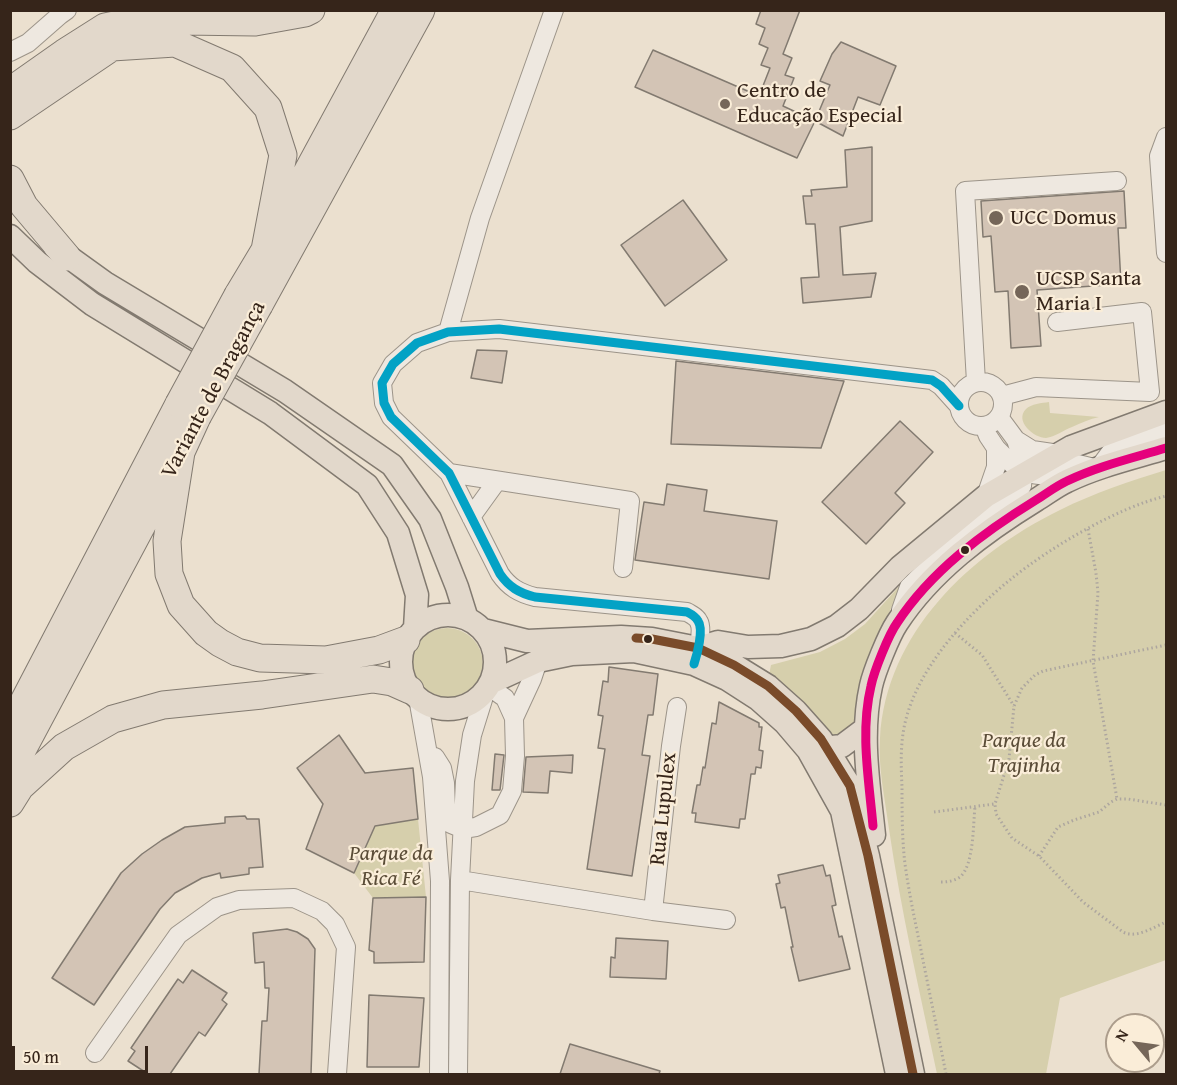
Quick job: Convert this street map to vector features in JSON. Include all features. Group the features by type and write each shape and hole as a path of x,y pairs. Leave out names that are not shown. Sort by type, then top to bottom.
{"highway":[{"path":"10,138 14,126 14,98 64,53 105,27 144,19 255,22 311,10"},
{"name":"Variante de Bragança","path":"249,300 265,250 395,10"},
{"name":"Variante de Bragança","path":"10,728 249,300 421,10"},
{"path":"14,98 112,47 175,43 232,68 268,108 283,155 265,250"},
{"path":"10,179 24,206 67,257"},
{"name":"Variante de Bragança","path":"10,773 181,452 188,411"},
{"path":"181,452 167,541 169,574 181,605 206,633 237,652 260,658 327,660 379,651 411,634"},
{"path":"10,802 20,787 64,747 113,719 163,705 373,680 392,682 414,694"}],"main road":[{"path":"10,208 30,228 105,283 285,391 392,465 429,519 475,624 491,642 495,655 494,669 488,686 475,701 461,707 446,709 431,706 414,694 404,678 401,665 402,652 411,634 417,595 398,533 367,485 270,413 93,304 37,262 10,236"},
{"path":"488,686 538,661 572,654 634,651 696,656 718,642 748,647 781,646 811,639 837,626 859,609 900,567 986,496 1071,447 1167,412"},
{"path":"868,856 874,844 866,754 866,722 871,683 896,624 921,592 950,562 1004,519 1066,481 1167,448"},
{"path":"411,634 427,620 440,615 454,615 527,641 621,637 651,639 696,656 734,666 760,691"},
{"path":"760,691 765,662 781,646"},
{"path":"760,691 768,686 796,711 821,739 817,749 842,811 897,1074"},
{"path":"817,749 843,746 866,722"},
{"path":"817,749 850,786 868,856 913,1074"}],"street":[{"path":"10,52 28,43 68,10"},
{"path":"448,332 480,218 554,10"},
{"path":"1167,137 1159,156 1167,253"},
{"path":"972,384 965,191 1117,181"},
{"path":"1002,396 1036,387 1150,392 1142,312 1057,322"},
{"path":"696,656 700,625 693,615 687,612 535,597 520,593 506,582 449,473 392,417 384,403 382,383 393,364 417,343 448,332 499,329 937,383 944,379 972,384 982,382 994,386 1002,396 1003,403 992,421 988,436 996,448 1024,473 1047,476 1078,464 1098,469 1112,450 1167,432"},
{"path":"937,383 959,406"},
{"path":"972,384 963,392 959,406 961,413 970,424 992,421 1032,450 1059,454"},
{"path":"896,624 909,587 960,537 1011,500 1022,486 1024,464 1016,440"},
{"path":"986,496 996,467 996,448"},
{"path":"449,473 630,501 623,568"},
{"path":"471,517 497,481"},
{"path":"514,718 538,661"},
{"path":"427,745 442,768 446,783 446,810 451,824 463,829 476,827 500,815 512,791 515,756 514,718 505,699 488,686 472,735 465,782 463,829 460,880 458,1074"},
{"path":"414,694 427,745 432,777 440,881 439,1074"},
{"name":"Rua Lupulex","path":"653,911 677,707"},
{"path":"460,880 653,911 726,920"},
{"path":"95,1053 178,935 217,907 239,900 294,898 322,910 335,924 346,947 337,1074"}],"path":[{"path":"946,1074 909,888 902,834 902,739 912,701 929,667 955,633 1024,568 1088,529 1139,505 1167,496"},
{"path":"1088,529 1098,593 1093,661 1117,799"},
{"path":"955,633 974,646 982,655 1014,706"},
{"path":"1167,645 1043,671 1035,675 1022,688 1014,706 1009,759 994,804 996,814 1018,843 1039,856 1083,902 1127,934 1138,934 1167,922"},
{"path":"1039,856 1058,827 1099,812 1117,799 1167,805"},
{"path":"934,812 994,804"},
{"path":"941,882 956,879 967,868 975,807"}],"green space":[{"path":"1049,402 1050,413 1099,417 1053,436 1041,437 1027,428 1022,419 1023,414 1031,406"},
{"name":"Parque da Trajinha","path":"1166,470 1166,960 1060,998 1046,1074 937,1074 899,890 881,772 880,738 886,700 898,664 916,631 938,601 995,549 1060,510 1112,488"},
{"path":"913,571 901,588 884,626 871,666 856,728 833,738 805,704 769,675 771,665 820,652 845,639 865,624"},
{"path":"447,628 467,634 477,644 483,664 477,684 467,694 447,700 427,694 417,684 411,664 417,644 427,634"},
{"name":"Parque da Rica Fé","path":"418,819 426,897 373,898 354,873 375,826"}],"building":[{"name":"Centro de Educação Especial","path":"761,10 800,10 783,54 792,58 785,75 794,78 783,106 815,121 797,158 635,87 653,50 759,96 770,68 761,65 768,48 759,44 765,28 756,24"},
{"path":"841,42 896,66 880,105 858,97 843,136 815,121 830,85 820,81 832,54"},
{"path":"872,147 872,221 840,227 843,275 876,273 871,297 803,303 801,278 819,277 815,224 806,224 803,196 812,196 811,190 847,187 845,150"},
{"path":"1124,191 1126,228 1118,228 1121,284 1037,290 1041,346 1011,348 1008,291 995,292 991,236 983,237 981,201"},
{"path":"683,200 727,260 665,306 621,245"},
{"path":"477,350 507,351 502,383 471,378"},
{"path":"676,361 844,381 821,448 671,444"},
{"path":"900,421 933,452 895,493 905,503 866,544 822,502"},
{"path":"667,484 707,490 704,511 777,521 769,579 635,560 644,502 664,505"},
{"path":"609,667 658,674 653,715 648,715 642,755 650,756 632,876 587,869 605,749 598,748 603,716 598,715 603,681 608,682"},
{"path":"719,702 759,723 759,727 762,727 759,750 763,751 761,768 756,767 755,774 751,774 745,819 740,819 739,828 695,822 696,813 692,813 697,785 700,785 703,767 705,768 712,723 716,724"},
{"path":"339,735 365,773 413,768 418,819 375,826 354,873 306,849 323,804 297,768"},
{"path":"495,754 504,755 500,790 492,790"},
{"path":"573,755 572,773 550,771 548,793 523,792 526,757"},
{"path":"245,816 247,819 259,819 263,867 249,868 249,874 221,878 220,873 202,878 175,893 160,909 94,1005 52,978 121,873 142,854 185,827 225,823 225,817"},
{"path":"823,865 826,876 830,875 836,905 832,906 850,969 799,981 785,907 781,908 776,884 780,883 778,875"},
{"path":"426,897 424,962 374,963 374,952 369,950 373,898"},
{"path":"287,929 308,939 315,949 311,1074 259,1074 262,1021 267,1021 269,988 265,988 264,962 255,963 253,933"},
{"path":"616,938 668,941 666,979 610,977 611,957 615,958"},
{"path":"192,970 227,993 222,1000 227,1004 205,1036 199,1032 170,1074 148,1074 128,1061 135,1051 131,1048 178,979 183,983"},
{"path":"369,995 424,998 419,1067 367,1067"},
{"path":"570,1044 660,1071 659,1074 560,1074"}],"transit line":[{"path":"694,664 700,625 696,618 687,612 535,597 507,583 500,574 449,473 391,417 384,403 382,383 393,364 417,343 448,332 499,329 932,380 941,386 959,406"},
{"path":"873,826 866,756 868,703 878,662 894,628 911,604 942,570 978,539 1055,488 1091,471 1166,448"},
{"path":"636,638 698,648 734,665 768,686 796,711 821,739 850,786 868,856 913,1074"}],"place":[{"name":"Centro de Educação Especial","path":"725,104"},
{"name":"UCC Domus","path":"996,218"},
{"name":"UCSP Santa Maria I","path":"1022,292"}]}
